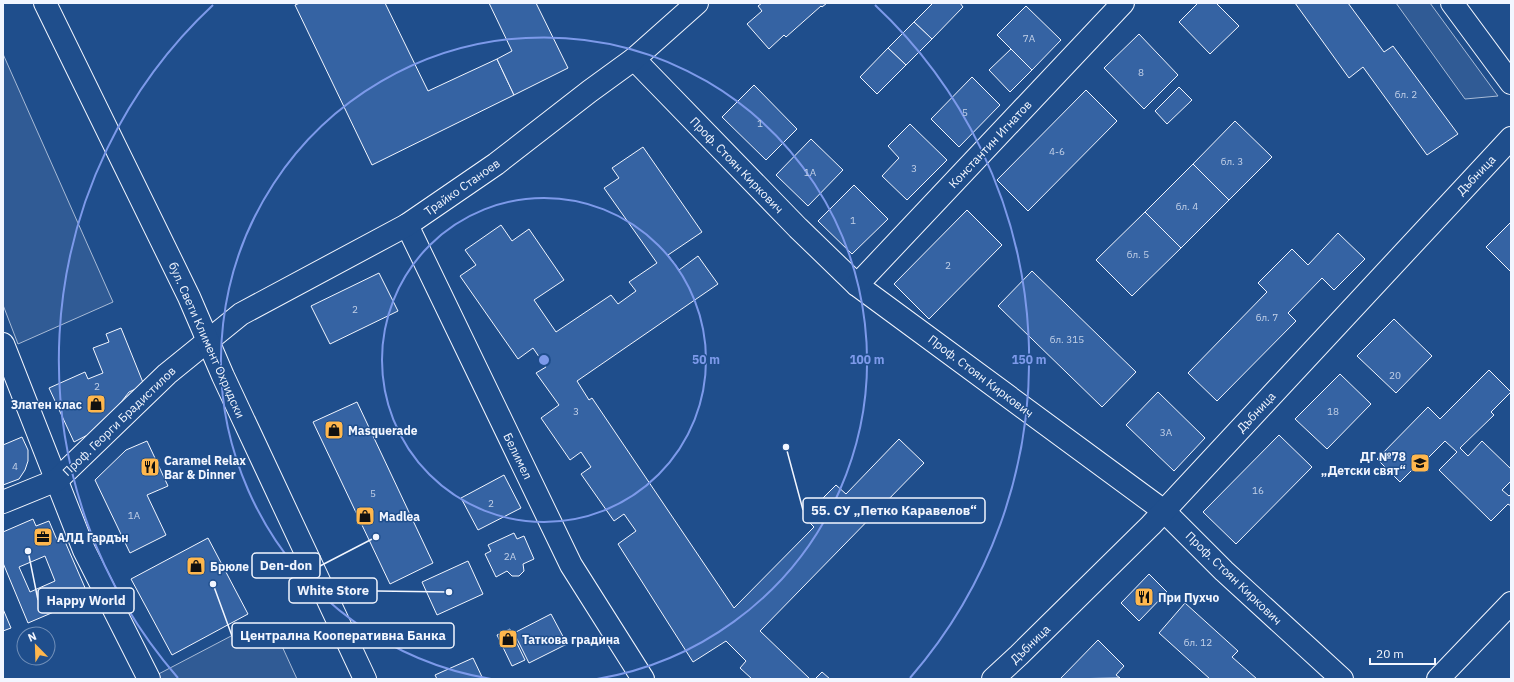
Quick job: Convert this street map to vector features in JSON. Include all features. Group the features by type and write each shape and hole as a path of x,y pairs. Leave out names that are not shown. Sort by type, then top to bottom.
{"street":[{"name":"бул. Свети Климент Охридски","path":"45,3 186,290 223,376 365,679"},
{"name":"Трайко Станоев","path":"208,340 241,314 407,225 496,164 634,59 697,3"},
{"name":"Константин Игнатов","path":"858,285 1123,3"},
{"path":"1452,3 1511,83"},
{"name":"Проф. Стоян Киркович","path":"634,59 798,228 858,285 1164,511 1224,571 1342,679"},
{"name":"Дъбница","path":"994,679 1164,511 1511,138"},
{"name":"Белимел","path":"407,225 571,565 643,679"},
{"name":"Проф. Георги Брадистилов","path":"3,502 57,480 167,374 208,340"},
{"path":"3,344 84,550 149,679"},
{"path":"1438,679 1511,603"}],"shaded area":[{"path":"1396,3 1430,3 1498,96 1465,99"},
{"path":"3,54 113,302 18,344 3,305"},
{"path":"254,624 276,633 297,679 149,679"}],"building":[{"path":"300,3 385,3 428,91 497,59 514,95 372,165 295,5"},
{"path":"489,3 536,3 568,68 514,95 497,59 512,51"},
{"path":"762,3 827,3 822,7 821,6 786,37 784,35 769,49 747,24 762,11 758,6"},
{"path":"933,3 960,3 963,7 932,39 914,22"},
{"path":"1198,3 1216,3 1239,26 1210,54 1179,22"},
{"path":"1295,3 1348,3 1384,52 1393,46 1458,134 1427,155 1363,67 1349,78"},
{"path":"1026,6 1061,40 1032,70 997,35"},
{"path":"914,22 932,39 906,65 888,48"},
{"path":"1139,34 1178,75 1144,109 1104,68"},
{"path":"888,48 906,65 877,94 860,77"},
{"path":"1011,49 1032,70 1010,92 989,70"},
{"path":"972,77 1000,105 959,147 931,119"},
{"path":"754,85 797,129 766,160 722,117"},
{"path":"1179,87 1192,100 1167,124 1155,111"},
{"path":"1086,90 1117,121 1028,211 997,180"},
{"path":"1235,121 1272,157 1229,200 1193,164"},
{"path":"910,124 947,160 907,200 882,176 899,158 888,146"},
{"path":"811,139 843,170 808,206 776,175"},
{"path":"643,147 702,232 668,255 679,270 698,256 718,284 577,381 589,400 592,398 734,608 814,527 804,517 836,485 846,494 899,439 924,463 760,631 810,679 752,679 740,668 746,661 726,641 693,662 618,544 636,531 624,514 614,521 581,474 591,467 581,452 570,460 541,418 559,405 536,373 546,367 533,348 518,359 460,276 476,265 465,250 501,225 512,241 529,229 564,280 534,300 556,332 611,295 618,304 636,291 629,282 657,263 604,188 619,178 612,168"},
{"path":"1193,164 1229,200 1181,248 1145,212"},
{"path":"854,185 888,219 852,254 818,221"},
{"path":"967,210 1002,245 929,319 894,284"},
{"path":"1145,212 1181,248 1132,296 1096,260"},
{"path":"1511,222 1511,272 1486,247"},
{"path":"1338,233 1365,259 1334,290 1322,278 1288,313 1296,321 1217,401 1188,373 1267,292 1258,283 1292,249 1308,265"},
{"path":"1032,271 1136,372 1102,407 998,306"},
{"path":"379,273 398,311 330,344 311,306"},
{"path":"1394,319 1432,356 1396,393 1357,356"},
{"path":"121,328 144,385 129,392 101,428 74,442 49,388 85,372 88,379 103,373 93,348 109,342 106,334"},
{"path":"1489,370 1511,392 1491,412 1494,415 1460,448 1468,456 1482,441 1511,469 1511,481 1502,490 1509,496 1511,494 1511,506 1508,504 1491,521 1439,470 1457,452 1445,441 1420,466 1418,464 1400,482 1377,459 1428,407 1440,419"},
{"path":"1340,374 1371,404 1327,449 1295,419"},
{"path":"1158,392 1205,438 1174,471 1126,425"},
{"path":"357,402 433,563 390,584 313,422"},
{"path":"1279,435 1312,467 1236,544 1203,512"},
{"path":"22,437 28,450 28,461 25,470 19,479 3,485 3,445"},
{"path":"147,441 168,486 147,495 166,535 130,553 95,480 126,450"},
{"path":"504,475 521,508 478,530 461,498"},
{"path":"33,519 36,526 49,521 57,540 63,537 89,597 28,623 3,563 3,532","holes":["45,556 55,581 30,592 19,567"]},
{"path":"514,533 517,539 524,536 534,559 523,564 524,571 519,576 512,576 507,571 496,577 485,554 491,551 488,545"},
{"path":"208,538 248,614 172,655 131,579"},
{"path":"468,561 483,594 437,615 422,582"},
{"name":"При Пухчо","path":"1149,574 1167,592 1139,621 1121,603"},
{"path":"1185,603 1238,651 1232,657 1257,679 1210,679 1159,633"},
{"path":"3,609 11,628 3,631"},
{"path":"551,614 567,644 529,663 514,633"},
{"path":"510,629 525,660 512,666 497,635"},
{"path":"1098,640 1124,666 1116,675 1120,678 1060,679"},
{"path":"473,658 483,679 437,679 435,675"},
{"path":"822,672 830,679 815,679"}],"place":[{"name":"Златен клас","path":"96,404"},
{"name":"Masquerade","path":"334,430"},
{"name":"55. СУ „Петко Каравелов“","path":"786,447"},
{"name":"ДГ №78 „Детски свят“","path":"1420,463"},
{"name":"Caramel Relax Bar & Dinner","path":"150,467"},
{"name":"Madlea","path":"365,516"},
{"name":"АЛД Гардън","path":"43,537"},
{"name":"Den-don","path":"376,537"},
{"name":"Happy World","path":"28,551"},
{"name":"Брюле","path":"196,566"},
{"name":"Централна Кооперативна Банка","path":"213,584"},
{"name":"White Store","path":"449,592"},
{"name":"При Пухчо","path":"1144,597"},
{"name":"Таткова градина","path":"508,639"}]}
